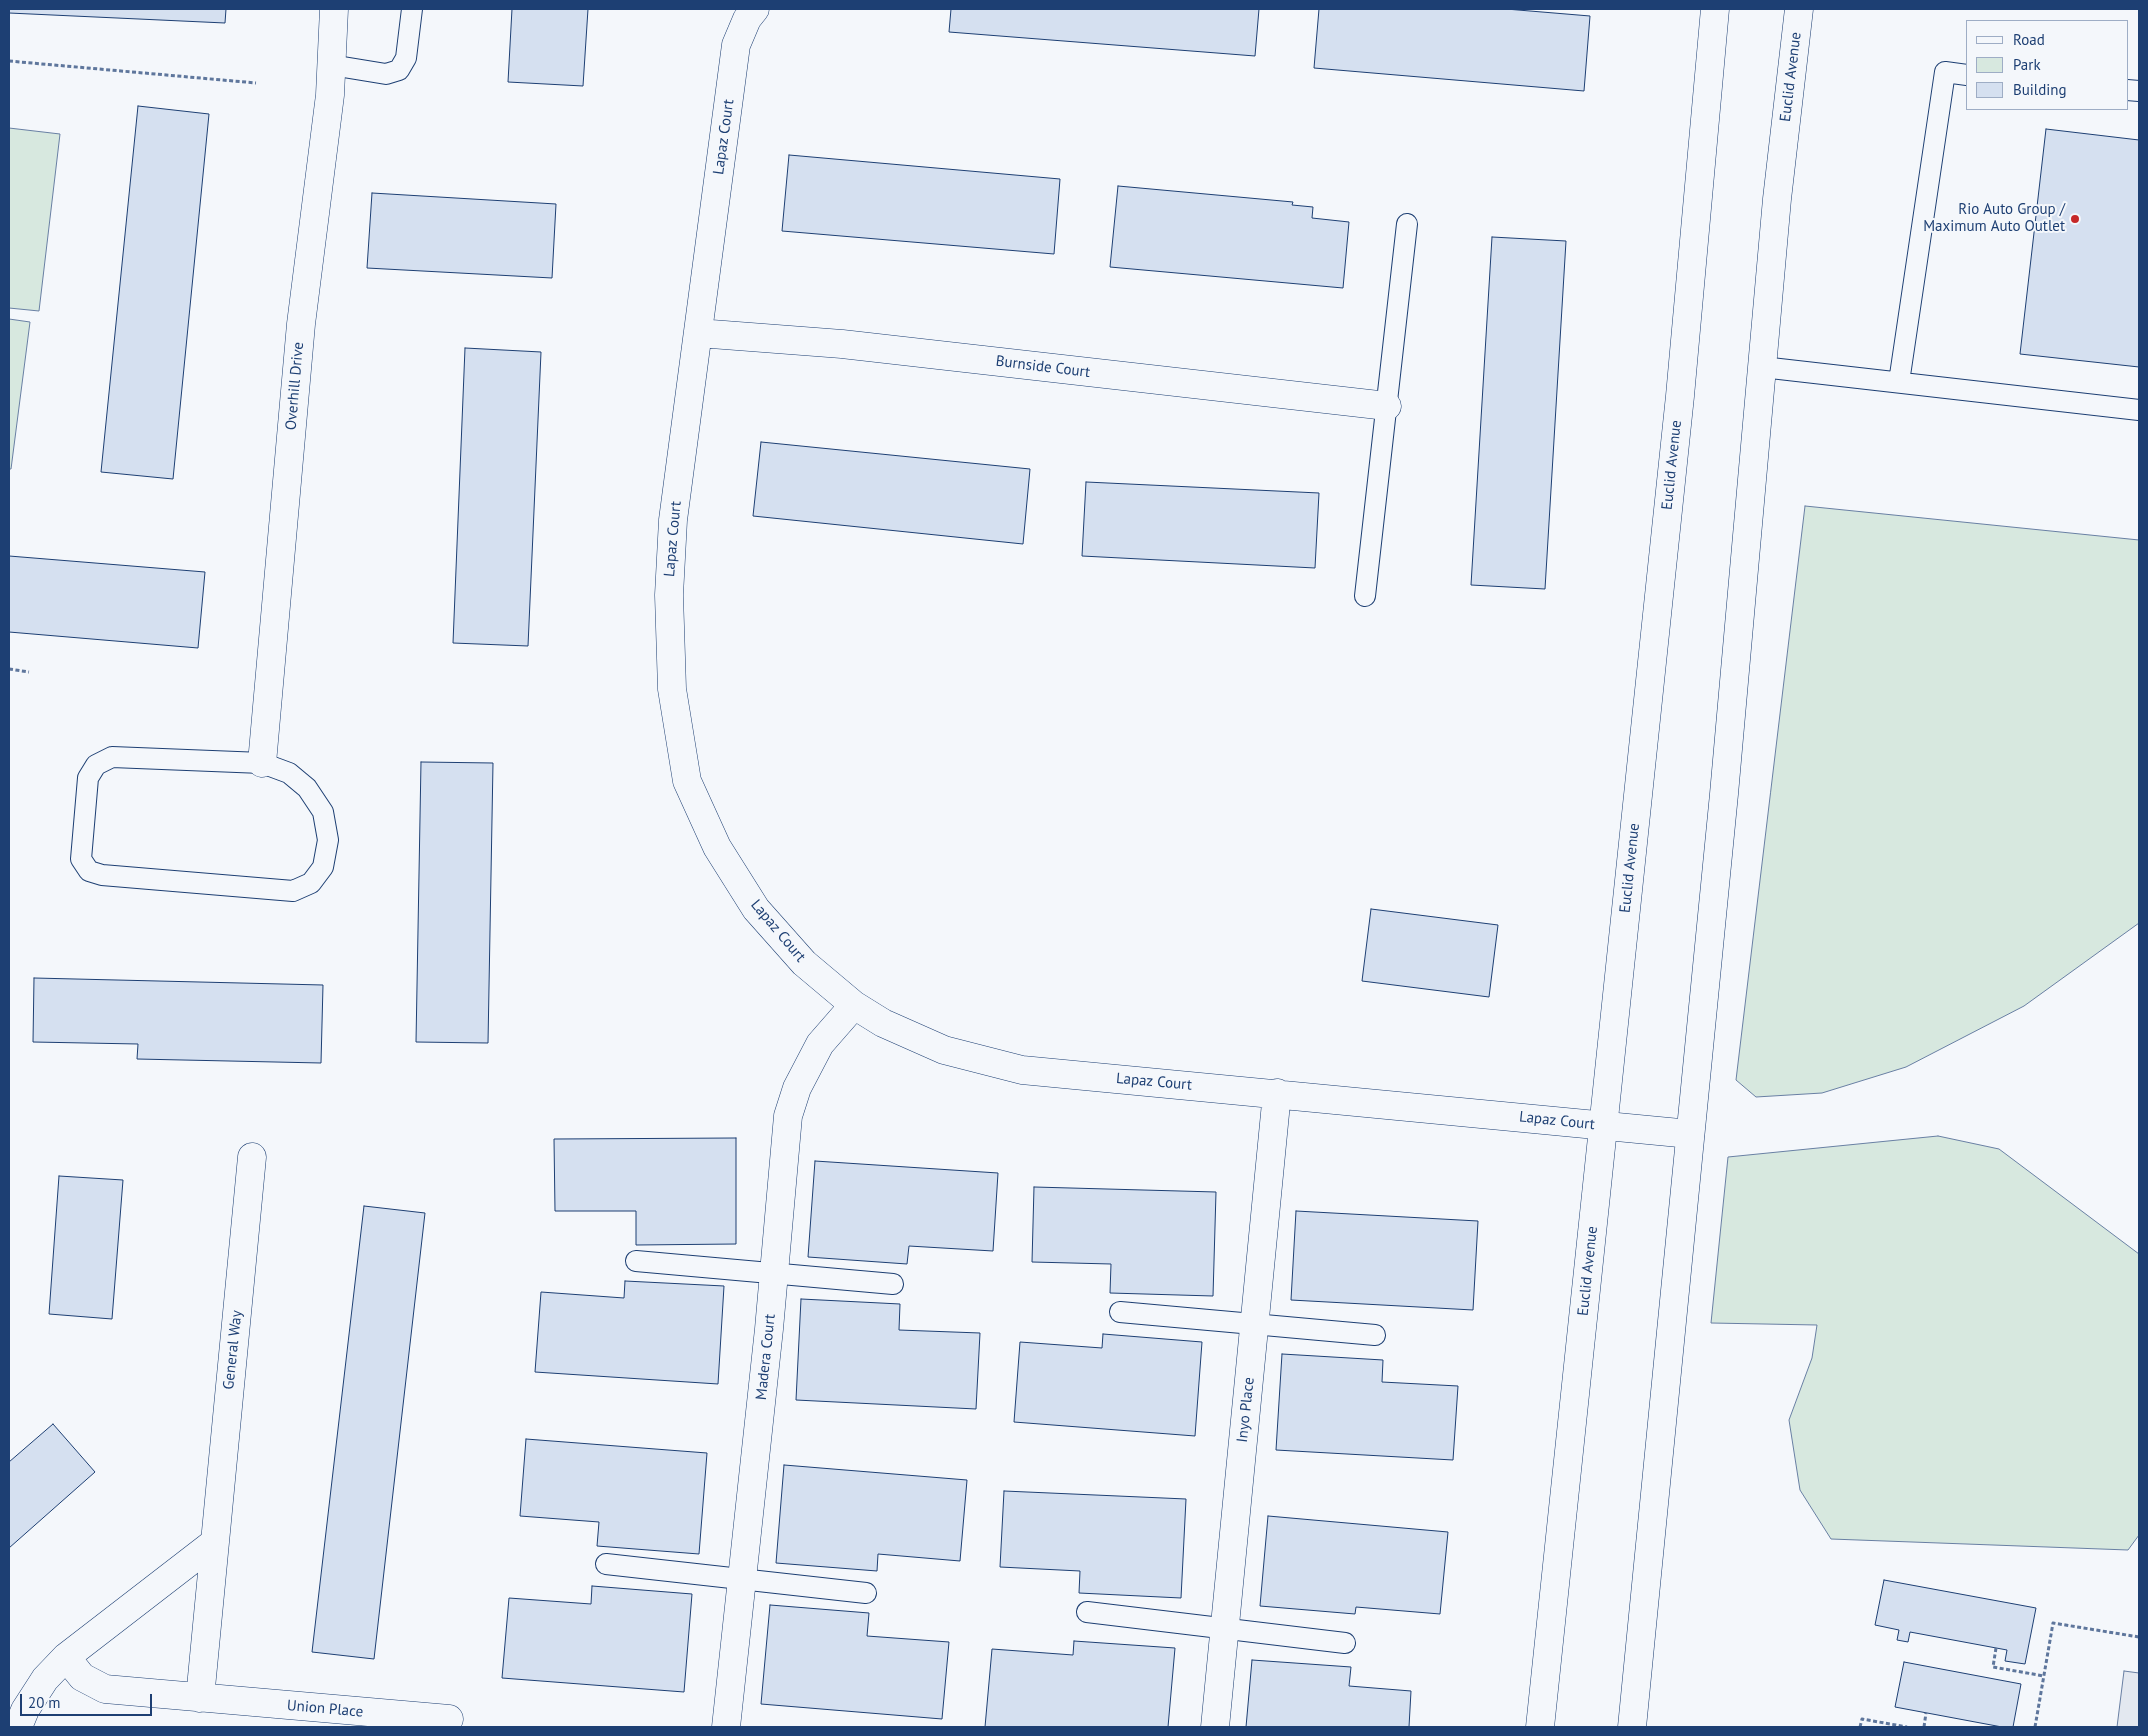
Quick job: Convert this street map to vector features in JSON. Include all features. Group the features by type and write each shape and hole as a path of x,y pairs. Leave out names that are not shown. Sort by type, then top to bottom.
{"street":[{"name":"Overhill Drive","path":"262,763 301,324 330,95 334,9"},
{"name":"Lapaz Court","path":"755,9 747,19 736,45 673,520 669,595 672,689 687,781 717,847 756,908 804,963 854,1005 883,1023 944,1050 1022,1070 1690,1134"},
{"name":"Euclid Avenue","path":"1540,1727 1680,396 1715,9"},
{"name":"Euclid Avenue","path":"1632,1727 1723,803 1777,199 1799,9"},
{"name":"Burnside Court","path":"698,333 842,344 1387,406"},
{"name":"Madera Court","path":"726,1727 774,1273 788,1116 797,1088 820,1044 854,1005"},
{"name":"Inyo Place","path":"1215,1727 1276,1093"},
{"name":"General Way","path":"200,1698 252,1158"},
{"path":"18,1727 25,1710 45,1679 66,1657 215,1542"},
{"path":"66,1657 82,1677 105,1689 200,1698"},
{"name":"Union Place","path":"200,1698 449,1719"}],"lane":[{"path":"331,65 386,74 398,70 406,58 412,9"},
{"path":"1899,382 1945,72 1966,74"},
{"path":"1365,596 1407,224"},
{"path":"1762,367 2139,410"},
{"path":"112,757 262,763 289,773 307,788 323,812 328,840 323,866 311,883 293,891 102,875 89,871 81,859 88,778 96,765 112,757"},
{"path":"636,1261 893,1284"},
{"path":"1120,1312 1375,1335"},
{"path":"606,1564 866,1593"},
{"path":"1087,1612 1345,1643"}],"path":[{"path":"9,61 256,83"},
{"path":"9,669 29,672"},
{"path":"2035,1727 2053,1623 2139,1637"},
{"path":"1996,1648 1993,1668 2044,1676"},
{"path":"1924,1727 1926,1713"},
{"path":"1860,1727 1862,1718 1907,1727"}],"green space":[{"path":"9,128 60,134 39,311 9,308"},
{"path":"9,319 30,322 11,469 9,469"},
{"path":"1805,506 2139,540 2139,923 2024,1006 1906,1067 1822,1093 1756,1097 1736,1080"},
{"path":"1938,1136 1999,1149 2139,1254 2139,1535 2128,1550 1831,1539 1800,1490 1789,1420 1812,1358 1817,1325 1711,1323 1728,1157"}],"shaded area":[{"path":"2124,1671 2139,1673 2139,1727 2117,1727"}],"building":[{"path":"9,9 226,9 225,23 9,13"},
{"path":"512,9 588,9 583,86 508,82"},
{"path":"951,9 1259,9 1255,56 949,32"},
{"path":"1319,9 1506,9 1590,16 1584,91 1314,68"},
{"path":"138,106 209,114 173,479 101,472"},
{"path":"2046,129 2139,140 2139,367 2020,354"},
{"path":"789,155 1060,179 1054,254 782,231"},
{"path":"1118,186 1293,202 1292,205 1313,207 1312,218 1349,222 1343,288 1110,267"},
{"path":"372,193 556,204 552,278 367,268"},
{"path":"1492,237 1566,241 1545,589 1471,585"},
{"path":"465,348 541,352 528,646 453,643"},
{"path":"761,442 1030,469 1023,544 753,516"},
{"path":"1086,482 1319,493 1315,568 1082,556"},
{"path":"9,556 205,572 198,648 9,632"},
{"path":"421,762 493,763 488,1043 416,1042"},
{"path":"1371,909 1498,925 1489,997 1362,981"},
{"path":"34,978 323,985 321,1063 137,1059 138,1044 33,1042"},
{"path":"736,1138 736,1244 636,1245 636,1211 555,1211 554,1139"},
{"path":"815,1161 998,1173 993,1251 909,1246 907,1264 808,1257"},
{"path":"59,1176 123,1180 112,1319 49,1314"},
{"path":"1034,1187 1216,1192 1213,1296 1110,1293 1111,1264 1032,1262"},
{"path":"364,1206 425,1213 374,1659 312,1652"},
{"path":"1296,1211 1478,1221 1473,1310 1291,1300"},
{"path":"625,1281 724,1286 718,1384 535,1372 541,1292 624,1298"},
{"path":"801,1299 900,1304 899,1330 980,1333 976,1409 796,1400"},
{"path":"1103,1334 1202,1342 1195,1436 1014,1422 1020,1342 1102,1348"},
{"path":"1282,1354 1383,1360 1382,1382 1458,1386 1453,1460 1276,1450"},
{"path":"53,1424 95,1472 9,1548 9,1462"},
{"path":"526,1439 707,1453 699,1554 597,1546 599,1522 520,1516"},
{"path":"784,1465 967,1480 960,1561 878,1554 877,1571 776,1563"},
{"path":"1004,1491 1186,1499 1181,1598 1079,1593 1080,1571 1000,1567"},
{"path":"1268,1516 1448,1532 1440,1614 1356,1607 1355,1614 1260,1606"},
{"path":"1884,1580 2036,1608 2025,1664 2005,1661 2007,1650 1910,1632 1908,1642 1897,1640 1899,1630 1875,1625"},
{"path":"592,1586 692,1594 684,1692 502,1678 509,1598 591,1604"},
{"path":"770,1605 869,1613 867,1636 949,1642 942,1719 761,1704"},
{"path":"1074,1641 1175,1648 1168,1727 985,1727 992,1649 1073,1655"},
{"path":"1252,1660 1351,1667 1349,1686 1411,1691 1409,1727 1246,1727"},
{"path":"1904,1662 2021,1684 2013,1727 2002,1727 1895,1707"}],"place":[{"name":"Rio Auto Group / Maximum Auto Outlet","path":"2075,219"}]}
